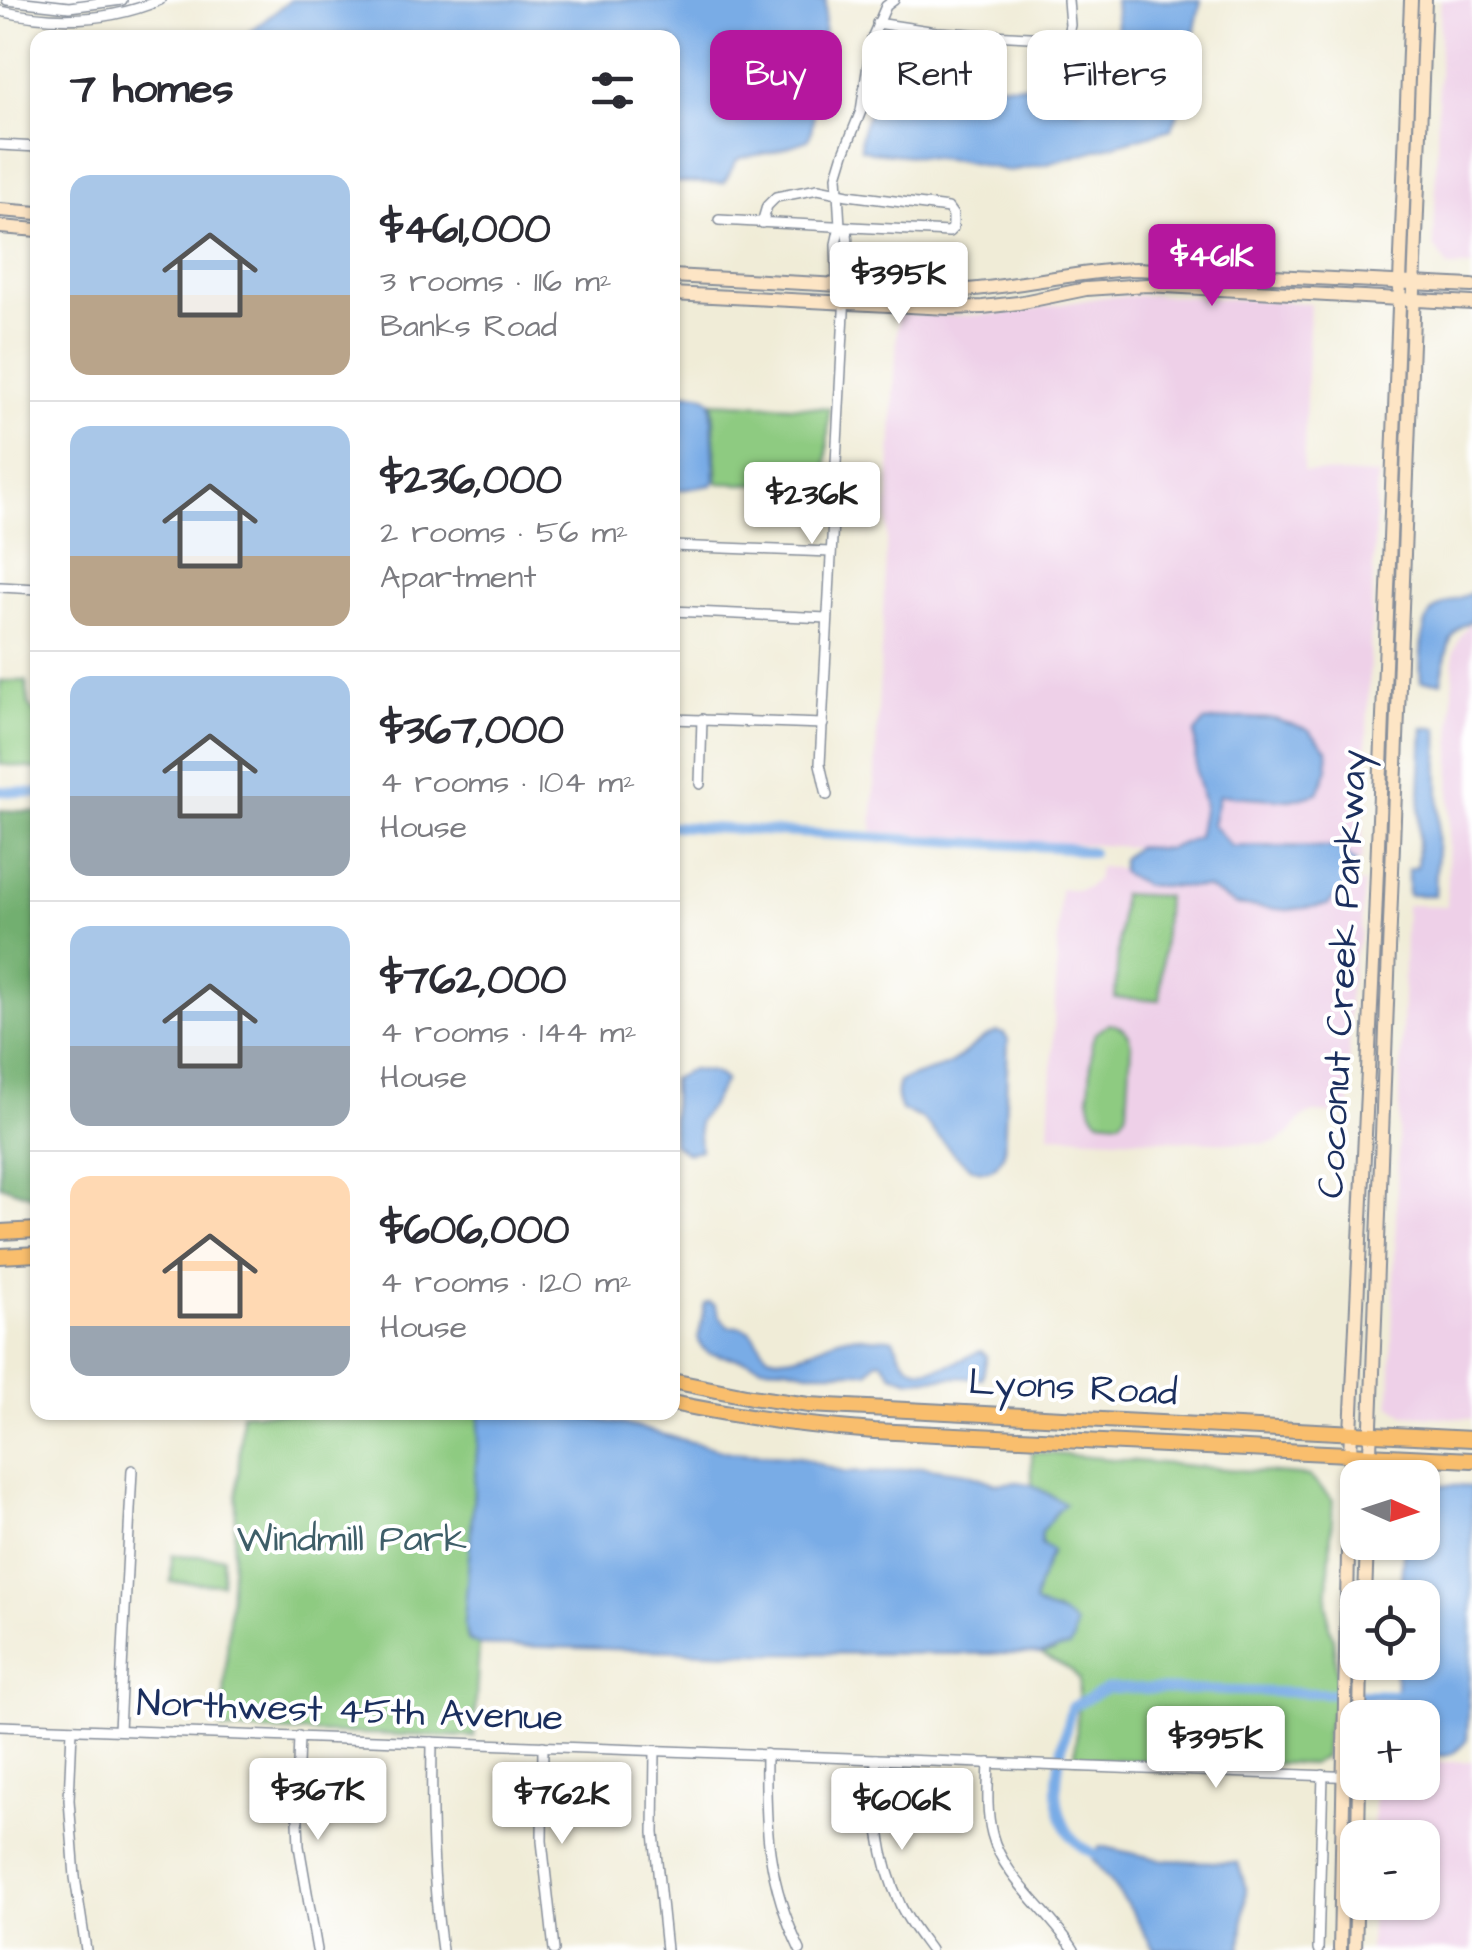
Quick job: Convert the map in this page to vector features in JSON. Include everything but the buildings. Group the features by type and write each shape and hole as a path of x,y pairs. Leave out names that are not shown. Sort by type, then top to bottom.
{"main road":[{"name":"Coconut Creek Parkway","path":"1370,1460 1414,300 1407,283 1411,0"},
{"name":"Coconut Creek Parkway","path":"1346,1580 1398,298 1407,283 1424,0"},
{"path":"0,210 30,212"},
{"path":"0,227 30,229"},
{"path":"680,294 986,289 1136,269 1472,286"},
{"path":"680,277 948,308 1018,303 1086,289 1147,285 1472,304"},
{"path":"0,1232 30,1230"},
{"path":"0,1256 30,1254"},
{"name":"Lyons Road","path":"680,1383 810,1405 1472,1438"},
{"name":"Lyons Road","path":"680,1405 738,1416 856,1430 1472,1460"},
{"name":"Coconut Creek Parkway","path":"1353,1680 1354,1700"},
{"name":"Coconut Creek Parkway","path":"1340,1950 1352,1800"},
{"path":"1355,1950 1356,1920"}],"street":[{"path":"7,0 70,6 122,0"},
{"path":"0,11 30,18 68,20 114,14 160,0"},
{"path":"827,795 820,764 844,294 850,270 847,232 840,226 837,176 861,111 872,38 886,6 894,0"},
{"path":"877,24 936,32 1067,39 1068,0"},
{"path":"0,145 30,147"},
{"path":"720,220 762,223 949,232 953,215 948,208 818,189 776,197 767,206 762,223"},
{"path":"680,546 831,552"},
{"path":"0,587 30,589"},
{"path":"680,611 827,618"},
{"path":"680,719 823,724"},
{"path":"700,784 702,719"},
{"path":"119,1730 132,1470"},
{"name":"Northwest 45th Avenue","path":"0,1726 1340,1777"},
{"path":"72,1729 70,1819 74,1877 86,1950"},
{"path":"298,1736 299,1846 316,1950"},
{"path":"432,1742 431,1824 442,1950"},
{"path":"543,1746 542,1841 554,1950"},
{"path":"655,1750 654,1833 666,1950"},
{"path":"766,1754 765,1822 773,1877 800,1950"},
{"path":"876,1758 875,1812 884,1863 900,1906 930,1950"},
{"path":"989,1763 987,1806 992,1838 1006,1866 1074,1950"},
{"path":"1318,1950 1323,1775"}],"shaded area":[{"path":"1441,0 1472,0 1472,267 1448,267 1434,246"},
{"path":"1156,295 1310,303 1303,471 1377,475 1362,861 872,831 898,314 1002,314 1104,297"},
{"path":"1468,625 1472,625 1472,1419 1404,1415 1390,1404 1406,905 1447,906 1454,652"},
{"path":"1099,867 1364,884 1361,934 1349,998 1350,1115 1314,1113 1303,1117 1277,1142 1261,1144 1049,1135 1060,888 1088,887 1096,879"},
{"path":"1472,1761 1472,1950 1369,1950 1370,1920 1440,1920 1440,1820 1374,1820 1374,1800 1440,1800 1440,1762"}],"green space":[{"path":"713,402 829,408 826,488 718,483"},
{"path":"0,681 26,681 30,768 0,764"},
{"path":"0,810 30,812 30,1196 0,1185"},
{"path":"1122,894 1166,896 1160,1000 1115,998"},
{"path":"1109,1024 1124,1030 1131,1045 1127,1110 1120,1121 1098,1119 1089,1097 1092,1042 1095,1033"},
{"name":"Windmill Park","path":"242,1420 479,1420 464,1623 468,1640 479,1645 474,1737 222,1730"},
{"path":"1032,1452 1309,1476 1333,1500 1327,1604 1337,1679 1324,1757 1311,1764 1075,1759 1079,1680 1072,1671 1040,1654 1055,1652 1057,1612 1043,1610 1034,1603 1052,1552 1041,1544 1054,1497 1032,1485"},
{"path":"172,1555 223,1557 222,1584 171,1582"}],"water":[{"path":"291,0 826,0 824,30 710,30 710,120 813,120 808,140 740,158 724,183 680,182 680,30 252,30"},
{"path":"1115,0 1201,0 1195,30 1117,30"},
{"path":"1007,85 1027,86 1027,120 1175,120 1171,129 1009,171 956,160 861,149 866,120 1007,120"},
{"path":"680,394 698,394 711,401 715,480 712,485 680,490"},
{"path":"1472,593 1472,621 1452,637 1441,682 1421,681 1422,643 1429,616 1443,605"},
{"path":"1274,719 1308,729 1327,749 1328,769 1318,793 1290,800 1219,795 1212,824 1231,846 1337,847 1357,864 1354,883 1327,905 1288,910 1236,905 1207,888 1144,885 1122,872 1122,859 1136,847 1168,849 1198,837 1204,805 1196,773 1195,733 1204,722"},
{"path":"1423,728 1438,728 1435,895 1408,895 1408,869 1417,867"},
{"path":"997,1032 1008,1040 1004,1153 995,1166 985,1171 963,1162 924,1121 902,1111 897,1094 899,1082 947,1065"},
{"path":"691,1070 713,1073 725,1080 698,1122 700,1150 687,1153 680,1148 680,1075"},
{"path":"710,1302 729,1327 749,1331 768,1355 798,1355 849,1336 887,1338 893,1339 908,1364 918,1369 946,1366 981,1351 987,1356 982,1379 911,1380 892,1374 882,1361 868,1372 808,1372 708,1353 698,1338 705,1304"},
{"path":"479,1420 598,1420 729,1452 799,1457 842,1472 884,1473 921,1467 966,1473 997,1484 1018,1482 1032,1485 1065,1504 1042,1530 1041,1544 1052,1551 1034,1603 1070,1620 1075,1625 1073,1640 1069,1647 1040,1654 746,1653 479,1645 469,1640 464,1623"},
{"path":"1440,1485 1472,1487 1467,1740 1452,1754 1440,1756 1440,1700 1396,1700 1396,1680 1440,1680 1440,1580 1401,1580 1403,1560 1440,1560"},
{"path":"1100,1846 1162,1860 1238,1863 1246,1889 1241,1950 1154,1950 1132,1911 1092,1858"}],"waterway":[{"path":"0,791 30,793"},
{"path":"680,826 1068,848 1092,853"},
{"path":"1103,1858 1076,1842 1060,1811 1057,1777 1071,1707 1108,1688 1406,1695"}]}
